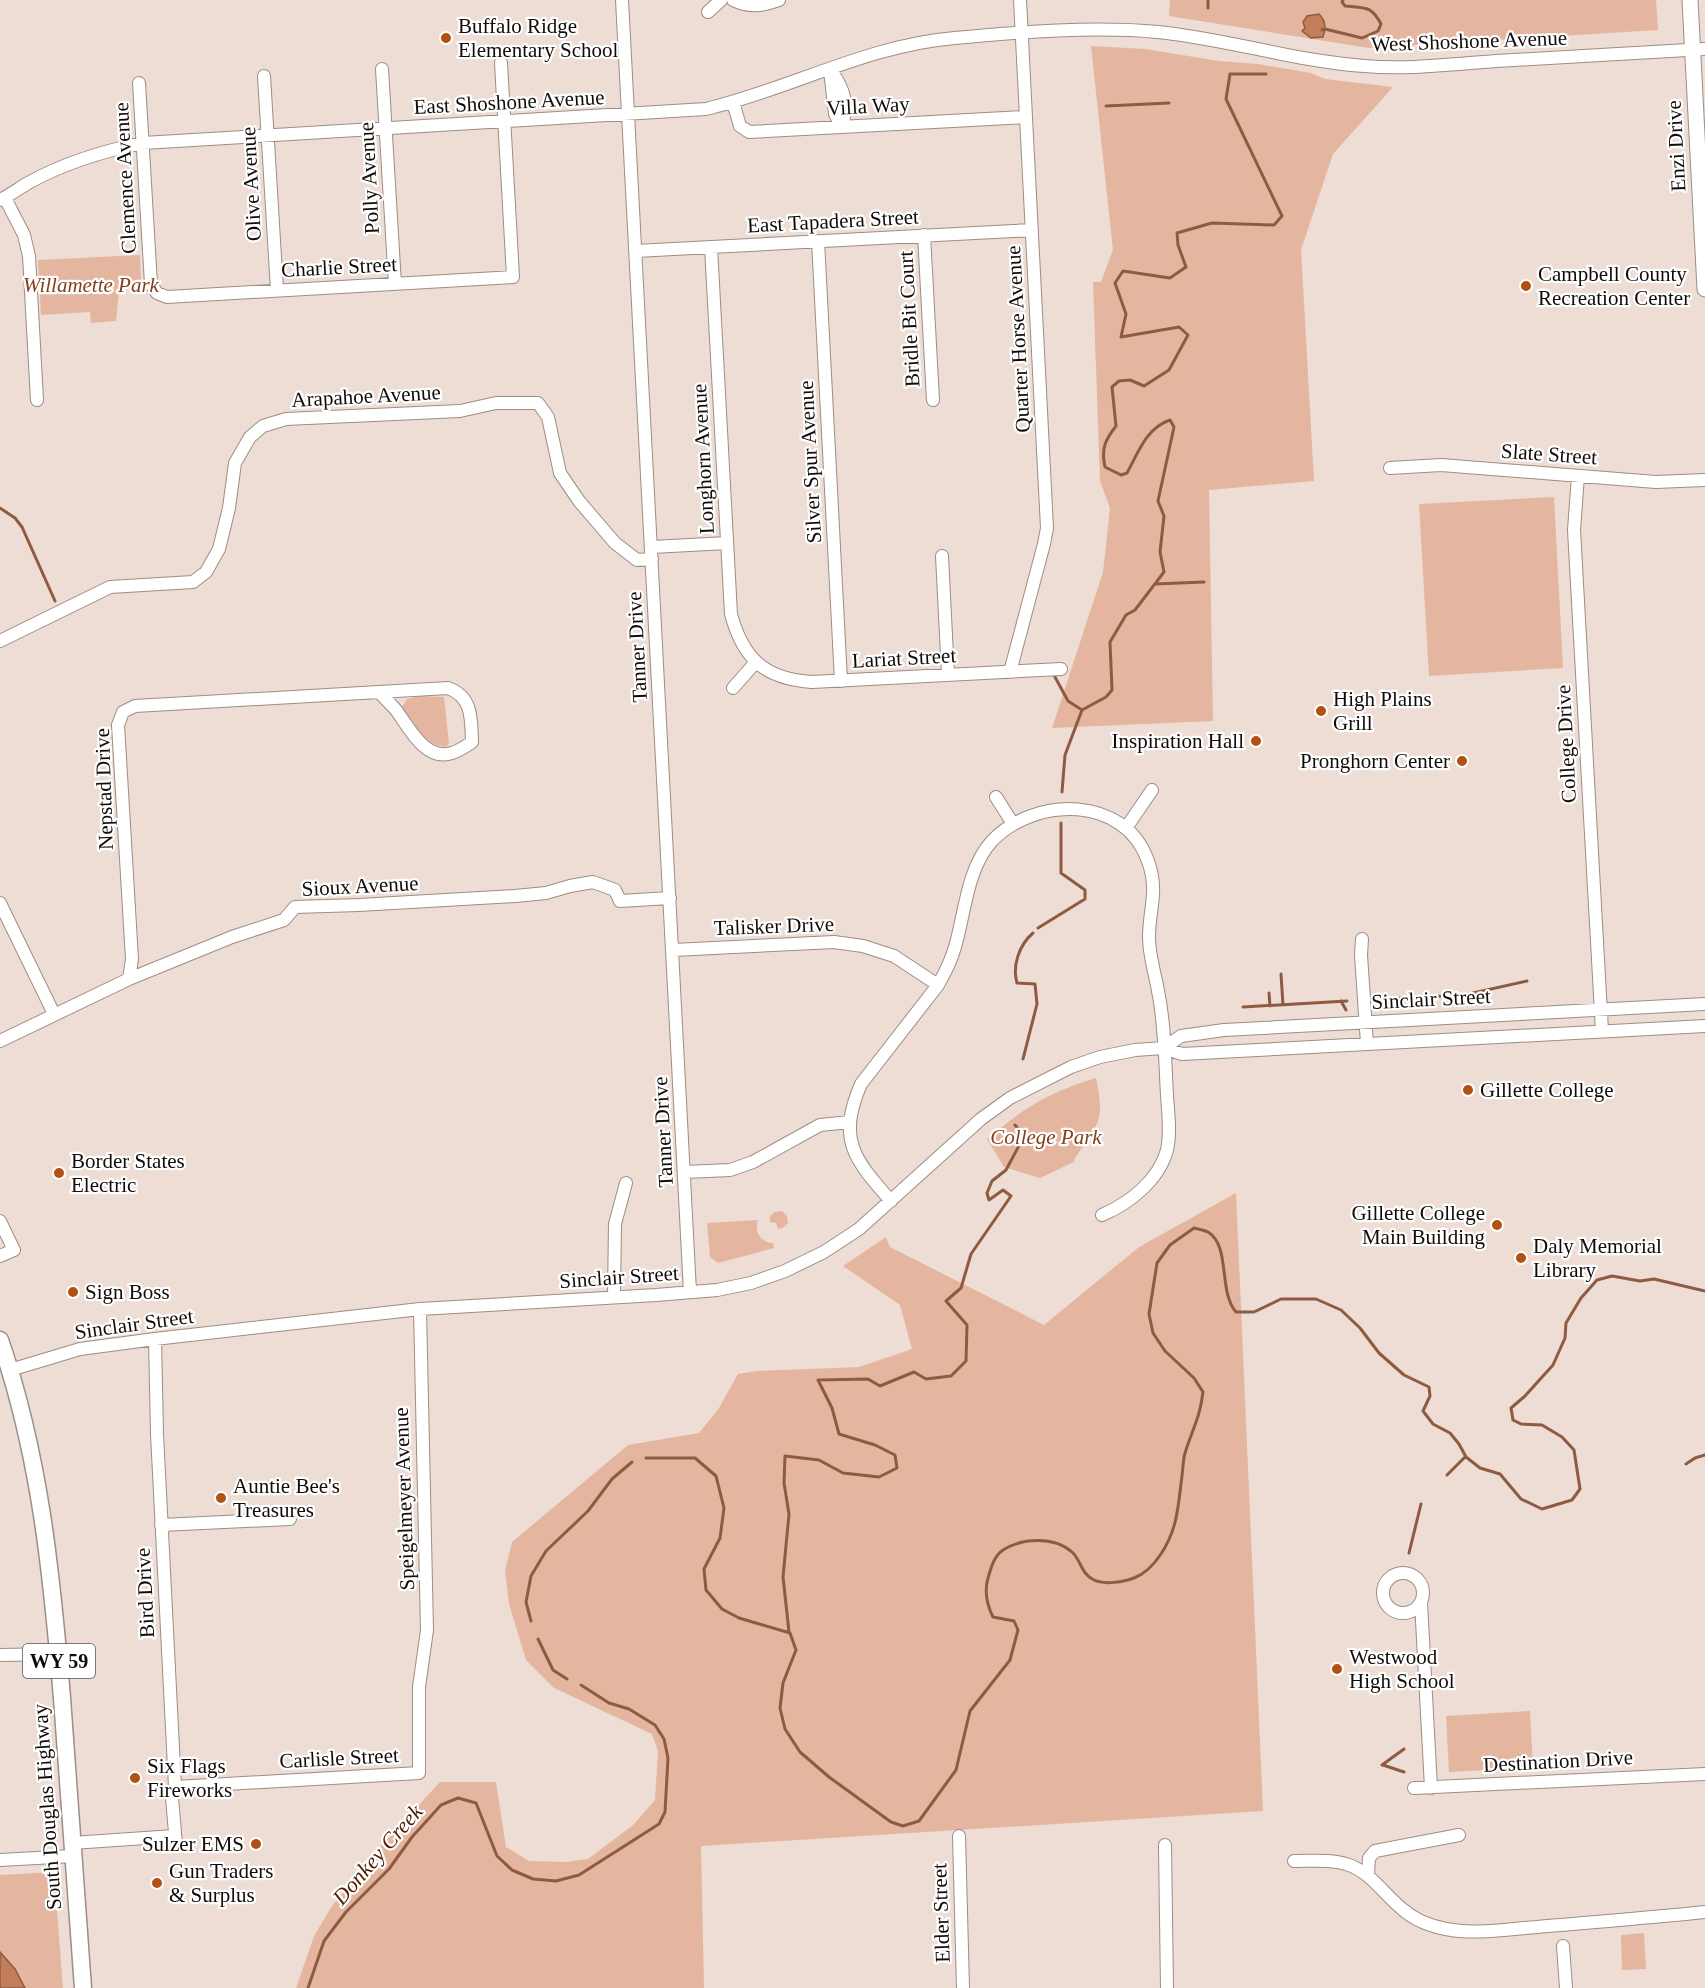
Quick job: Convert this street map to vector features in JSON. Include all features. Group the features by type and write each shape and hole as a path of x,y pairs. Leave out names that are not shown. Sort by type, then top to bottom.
{"highway":[{"name":"South Douglas Highway","path":"0,1340 10,1370 43,1514 58,1654 83,1988"}],"main road":[{"name":"Enzi Drive","path":"1690,0 1699,49 1705,289"}],"street":[{"name":"Tanner Drive","path":"622,0 690,1292"},
{"path":"708,12 721,0"},
{"path":"733,0 744,6 766,5 779,0"},
{"name":"Quarter Horse Avenue","path":"1010,672 1047,528 1020,0"},
{"name":"West Shoshone Avenue","path":"1021,34 1088,30 1161,32 1337,63 1399,67 1699,49"},
{"name":"East Shoshone Avenue","path":"2,199 29,183 86,157 143,143 267,134 628,115 706,108 733,102 873,53 914,43 1021,34"},
{"path":"501,63 504,122"},
{"name":"Polly Avenue","path":"382,69 395,284"},
{"path":"830,69 835,114 842,127"},
{"name":"Olive Avenue","path":"264,76 277,290"},
{"name":"Clemence Avenue","path":"140,83 151,284 157,293 167,297"},
{"name":"Villa Way","path":"733,102 740,126 749,132 1025,117"},
{"name":"Charlie Street","path":"167,297 513,277 504,122"},
{"path":"2,199 24,235 29,256 37,400"},
{"name":"East Tapadera Street","path":"636,251 1032,230"},
{"name":"Bridle Bit Court","path":"924,235 933,400"},
{"name":"Silver Spur Avenue","path":"818,241 841,681"},
{"name":"Longhorn Avenue","path":"711,247 731,614 735,630 744,649 755,663"},
{"name":"Arapahoe Avenue","path":"0,641 111,587 193,582 206,572 219,549 229,508 235,463 250,437 262,426 286,419 460,411 496,403 538,403 548,417 560,473 579,501 615,543 637,560 652,553"},
{"name":"Slate Street","path":"1390,468 1441,465 1656,482 1705,480"},
{"name":"College Drive","path":"1578,476 1574,530 1602,1031"},
{"path":"652,553 727,543"},
{"path":"942,556 948,675"},
{"path":"733,687 755,663"},
{"name":"Lariat Street","path":"755,663 774,675 792,681 841,681 1061,669"},
{"name":"Nepstad Drive","path":"129,979 131,948 118,725 123,712 135,706 448,688 458,692 468,704 472,742 450,754 438,754 426,748 380,693"},
{"path":"1126,828 1152,790"},
{"path":"996,797 1013,824"},
{"path":"891,1201 857,1160 852,1144 850,1122 853,1102 861,1084 938,984 946,970 955,947 971,882 979,861 992,842 1013,824 1029,815 1052,809 1072,808 1095,812 1126,828 1148,859 1153,880 1154,902 1149,935 1150,957 1159,993 1164,1047 1169,1129 1167,1149 1157,1171 1147,1184 1122,1207 1102,1215"},
{"name":"Sioux Avenue","path":"0,1041 129,979 232,937 284,920 295,907 358,906 515,896 593,882 615,890 620,901 670,898"},
{"path":"0,903 54,1014"},
{"path":"1362,939 1367,1044"},
{"name":"Talisker Drive","path":"673,950 834,942 863,946 894,956 938,984"},
{"name":"Sinclair Street","path":"10,1370 80,1349 155,1339 420,1309 717,1290 751,1283 785,1271 824,1252 859,1229 981,1119 1010,1098 1071,1067 1100,1057 1164,1047 1181,1036 1224,1030 1705,1004"},
{"name":"Sinclair Street","path":"1164,1047 1182,1054 1705,1026"},
{"path":"685,1172 730,1170 753,1162 820,1125 850,1122"},
{"path":"614,1297 615,1224 626,1183"},
{"path":"0,1221 14,1250 0,1256"},
{"name":"Speigelmeyer Avenue","path":"419,1686 427,1630 420,1309"},
{"name":"Bird Drive","path":"73,1849 175,1840 171,1798 175,1787 161,1525 155,1339"},
{"path":"161,1525 290,1519"},
{"path":"1421,1602 1431,1788"},
{"path":"0,1655 58,1654"},
{"name":"Carlisle Street","path":"175,1787 420,1773 419,1686"},
{"name":"Destination Drive","path":"1414,1788 1705,1774"},
{"path":"1368,1875 1369,1858 1376,1851 1459,1835"},
{"name":"Elder Street","path":"959,1836 963,1988"},
{"path":"1165,1845 1167,1988"},
{"path":"0,1860 73,1849"},
{"path":"1294,1861 1329,1861 1348,1865 1368,1875 1402,1910 1423,1922 1446,1929 1467,1931 1619,1921 1705,1912"},
{"path":"1563,1946 1566,1988"}],"green space":[{"path":"1170,0 1656,0 1658,30 1369,48 1169,16"},
{"path":"1091,46 1145,49 1219,61 1258,64 1311,73 1325,79 1393,87 1333,154 1301,250 1314,481 1209,490 1213,721 1052,728 1103,572 1110,508 1100,481 1093,282 1101,282 1113,250"},
{"name":"Willamette Park","path":"140,255 141,281 126,282 119,290 116,321 91,323 90,312 41,315 38,260"},
{"path":"1554,497 1563,668 1429,676 1419,504"},
{"path":"420,696 444,697 449,743 446,747 425,738 401,709 407,699"},
{"name":"College Park","path":"1096,1078 1100,1103 1098,1121 1074,1162 1040,1178 1004,1167 987,1139 1038,1102 1064,1089"},
{"path":"1236,1193 1263,1811 701,1846 704,1988 296,1988 314,1936 332,1906 381,1846 440,1782 496,1782 506,1847 529,1861 566,1862 588,1859 633,1825 655,1800 658,1751 652,1734 554,1688 526,1660 509,1604 505,1570 512,1542 628,1445 699,1433 719,1408 738,1374 756,1371 859,1367 912,1349 900,1305 843,1266 886,1237 890,1247 1044,1325 1139,1247"},
{"path":"782,1211 787,1216 788,1223 778,1229 776,1223 770,1222 770,1216"},
{"path":"758,1220 759,1236 773,1243 774,1248 718,1263 710,1257 707,1223"},
{"path":"1530,1711 1533,1768 1449,1772 1446,1716"},
{"path":"54,1872 63,1988 0,1988 0,1875"},
{"path":"1644,1933 1646,1969 1622,1970 1621,1935"}],"shaded area":[{"path":"1319,14 1325,25 1323,37 1311,38 1302,31 1305,28 1303,22 1307,16"},
{"path":"0,1952 15,1969 25,1988 0,1988"}],"waterway":[{"path":"1208,0 1208,8"},
{"path":"1322,30 1362,38 1378,31 1381,24 1374,13 1362,8 1345,6 1343,0"},
{"path":"1062,792 1065,755 1082,710 1106,697 1112,690 1110,642 1126,615 1135,610 1164,572 1160,552 1164,516 1158,501 1174,427 1170,420 1155,429 1144,442 1127,473 1121,475 1105,467 1104,450 1116,426 1112,387 1119,381 1130,380 1144,386 1169,370 1188,335 1179,327 1121,337 1126,314 1115,283 1123,271 1170,278 1186,267 1178,245 1177,233 1212,223 1274,225 1282,216 1226,99 1230,74 1266,74"},
{"path":"1106,106 1169,103"},
{"path":"0,508 15,518 22,527 55,601"},
{"path":"1155,584 1204,582"},
{"path":"1055,677 1068,701 1082,710"},
{"path":"1038,928 1085,899 1085,890 1061,873 1061,823"},
{"path":"1023,1059 1037,1004 1035,984 1017,983 1015,970 1020,950 1033,933"},
{"path":"1281,974 1283,1005"},
{"path":"1384,999 1464,995 1527,981"},
{"path":"1269,993 1270,1006"},
{"path":"1341,1001 1346,1010"},
{"path":"1243,1007 1347,1001"},
{"path":"789,1632 783,1577 789,1514 784,1483 785,1456 819,1460 843,1473 879,1477 897,1468 895,1455 875,1445 839,1434 832,1408 818,1380 868,1379 880,1386 914,1372 926,1379 951,1376 966,1361 967,1325 946,1301 961,1288 971,1254 1011,1196 1003,1190 989,1200 987,1193 992,1181 1006,1170 1024,1136 1015,1125"},
{"name":"Donkey Creek","path":"646,1458 695,1458 716,1476 724,1508 720,1538 704,1569 706,1590 722,1609 739,1618 790,1633 796,1650 783,1683 780,1708 785,1729 800,1752 829,1777 891,1822 903,1826 919,1821 956,1770 970,1711 1010,1660 1018,1630 1014,1621 993,1617 986,1593 990,1570 1000,1553 1011,1546 1028,1541 1056,1543 1072,1552 1084,1571 1094,1580 1114,1582 1142,1574 1156,1561 1167,1544 1176,1516 1184,1456 1198,1417 1203,1392 1194,1378 1165,1351 1153,1333 1149,1314 1157,1263 1170,1245 1194,1228 1208,1232 1220,1248 1227,1293 1236,1312 1254,1312 1281,1299 1316,1299 1341,1310 1360,1328 1379,1353 1404,1375 1429,1387 1430,1396 1423,1411 1433,1424 1450,1433 1466,1457 1480,1468 1500,1474 1521,1499 1542,1509 1572,1500 1580,1489 1574,1450 1562,1437 1542,1425 1521,1424 1513,1420 1511,1408 1553,1365 1565,1338 1566,1323 1581,1298 1597,1280 1612,1276 1640,1281 1654,1279 1705,1291"},
{"path":"1686,1464 1705,1455"},
{"path":"1447,1475 1465,1457"},
{"name":"Donkey Creek","path":"531,1621 526,1602 531,1576 546,1551 588,1511 612,1479 632,1462"},
{"path":"1409,1553 1421,1504"},
{"name":"Donkey Creek","path":"538,1639 553,1670 567,1679"},
{"name":"Donkey Creek","path":"308,1988 324,1941 346,1912 389,1869 412,1837 441,1805 458,1798 476,1803 497,1856 512,1870 533,1879 556,1881 579,1875 659,1824 665,1812 668,1758 664,1739 655,1725 629,1709 609,1703 581,1685"},
{"path":"1382,1765 1404,1749"},
{"path":"1383,1765 1404,1772"}],"place":[{"name":"Buffalo Ridge Elementary School","path":"446,38"},
{"name":"Campbell County Recreation Center","path":"1526,286"},
{"name":"High Plains Grill","path":"1321,711"},
{"name":"Inspiration Hall","path":"1256,741"},
{"name":"Pronghorn Center","path":"1462,761"},
{"name":"Gillette College","path":"1468,1090"},
{"name":"Border States Electric","path":"59,1173"},
{"name":"Gillette College Main Building","path":"1497,1225"},
{"name":"Daly Memorial Library","path":"1521,1258"},
{"name":"Sign Boss","path":"73,1292"},
{"name":"Auntie Bee's Treasures","path":"221,1498"},
{"name":"Westwood High School","path":"1337,1669"},
{"name":"Six Flags Fireworks","path":"135,1778"},
{"name":"Sulzer EMS","path":"256,1844"},
{"name":"Gun Traders & Surplus","path":"157,1883"}]}
